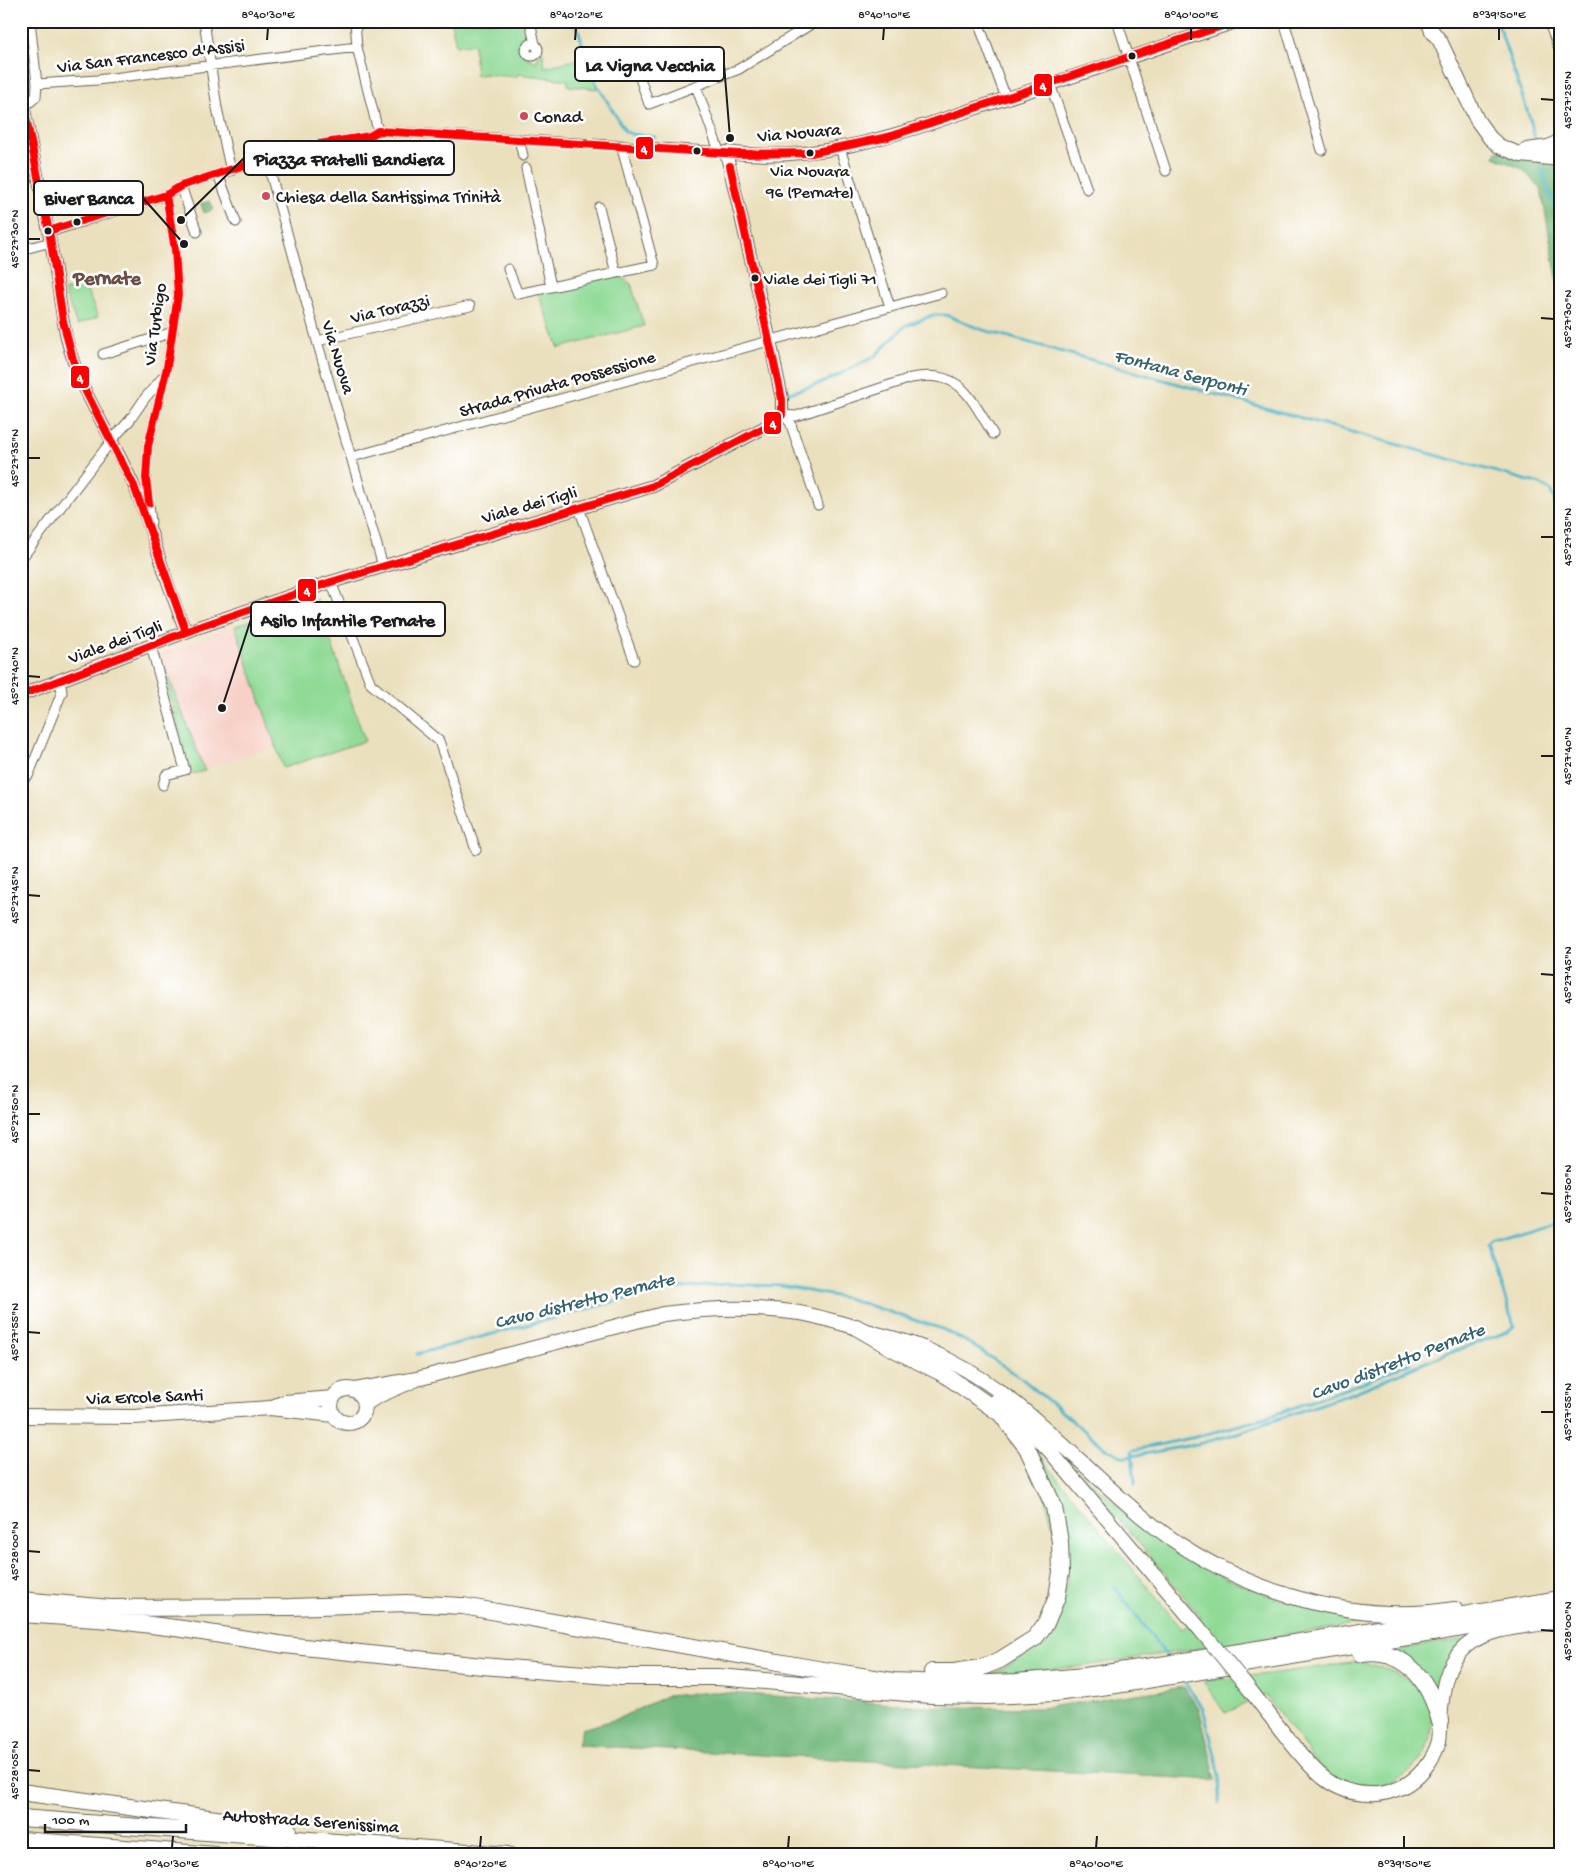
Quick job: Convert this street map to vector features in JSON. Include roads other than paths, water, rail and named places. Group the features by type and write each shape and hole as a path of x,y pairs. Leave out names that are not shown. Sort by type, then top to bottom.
{"highway":[{"path":"816,1669 954,1672 980,1668 1000,1660 1035,1638 1046,1624 1057,1597 1061,1572 1060,1542 1054,1507 1027,1448 1001,1414 944,1374 894,1349 856,1327"},
{"path":"21,1594 66,1610"},
{"path":"21,1600 111,1620 285,1645 482,1666 622,1677 718,1678 931,1695 987,1696 1054,1693 1116,1685 1175,1669 1560,1599"},
{"path":"21,1614 110,1608 291,1607 406,1603 452,1605 894,1681 966,1684 1016,1682 1247,1664 1298,1664 1373,1652 1384,1654 1415,1671 1423,1680 1435,1702 1440,1721"},
{"path":"21,1610 66,1610"},
{"path":"1247,1664 1560,1612"},
{"path":"21,1792 282,1827 342,1842"},
{"name":"Autostrada Serenissima","path":"21,1818 508,1855"},
{"path":"21,1840 215,1855"}],"main road":[{"name":"Via Novara","path":"728,152 790,154 840,148 888,137 1238,21"},
{"path":"1428,21 1432,31 1440,41 1483,130 1499,146 1522,155 1560,159"},
{"path":"1437,21 1440,41"},
{"path":"1552,21 1560,33"},
{"path":"1552,21 1560,45"},
{"path":"1509,150 1544,149 1560,141"},
{"path":"728,152 735,157 730,166 770,341 782,399 782,415"},
{"name":"Viale dei Tigli","path":"21,694 186,632 331,582 652,486 773,423 782,415"},
{"path":"355,1390 362,1396 365,1404 363,1414 354,1422 341,1421 334,1415 331,1406 334,1398 340,1391 417,1379 664,1314 716,1308 799,1313 856,1327 922,1348 959,1366 996,1389 1044,1427 1137,1513 1168,1538 1214,1565 1264,1587 1327,1606 1380,1612 1420,1613 1560,1591"},
{"path":"856,1327 916,1350 944,1365 999,1402 1031,1431 1199,1628 1317,1773 1334,1786 1352,1793 1375,1794 1385,1793 1408,1784 1418,1775 1433,1755 1439,1740 1447,1673 1453,1661 1466,1646 1489,1633 1560,1621"},
{"path":"365,1404 378,1396 417,1379"},
{"name":"Via Ercole Santi","path":"270,1408 285,1402 334,1398"},
{"name":"Via Ercole Santi","path":"21,1416 134,1417 270,1408 334,1415"}],"street":[{"path":"30,21 37,84 36,98 23,108 49,236 60,315 71,354 83,385 134,486 153,532 186,632"},
{"path":"204,21 216,108 231,171"},
{"path":"530,21 535,44"},
{"path":"636,67 649,104 739,69 816,21"},
{"path":"1117,21 1166,171"},
{"path":"1284,21 1322,150"},
{"path":"355,22 357,47 378,131"},
{"path":"981,30 1006,98"},
{"name":"Via San Francesco d'Assisi","path":"37,84 97,80 357,47"},
{"path":"1050,84 1087,189"},
{"path":"696,86 728,152"},
{"name":"Via Novara","path":"21,250 59,229 166,195 181,186 231,171 266,157 299,147 370,136 378,131 728,152"},
{"path":"519,139 523,156"},
{"path":"508,269 518,294 654,265 621,145"},
{"path":"840,148 890,307"},
{"name":"Via Nuova","path":"266,157 317,342 383,566"},
{"path":"526,168 551,287"},
{"path":"218,174 236,222"},
{"path":"181,186 197,232"},
{"name":"Via Turbigo","path":"21,559 165,374 178,295 175,250 166,195"},
{"path":"599,207 616,273"},
{"name":"Strada Privata Possessione","path":"352,457 941,293"},
{"name":"Via Torazzi","path":"317,342 470,306"},
{"path":"103,354 173,332"},
{"path":"153,532 146,478 148,446 165,374"},
{"path":"782,415 796,416 912,378 927,375 946,378 963,389 993,434"},
{"path":"782,415 790,422 818,505"},
{"path":"134,486 146,478"},
{"path":"579,508 634,660"},
{"path":"331,582 371,684 439,741 476,850"},
{"path":"151,646 185,770 166,775 164,785"},
{"path":"21,781 29,774 62,692 60,680"}],"waterway":[{"name":"Fontana Serponti","path":"576,21 589,69 625,131 631,134 655,137"},
{"path":"1497,21 1535,139"},
{"path":"1542,170 1557,214 1560,233"},
{"name":"Fontana Serponti","path":"789,393 824,382 875,356 905,326 933,315 946,315 980,329 1540,484 1550,490 1560,522"},
{"name":"Cavo distretto Pernate","path":"417,1354 665,1290 726,1284 781,1286 846,1298 942,1329 969,1343 1020,1377 1104,1447 1127,1457 1198,1444 1228,1436 1353,1393 1433,1359 1507,1332 1514,1326 1488,1245 1491,1242 1560,1220"},
{"name":"Cavo distretto Pernate","path":"1135,1484 1132,1451 1134,1450 1196,1437 1265,1418 1364,1382 1411,1362"},
{"name":"Cavo distretto Pernate","path":"1114,1586 1168,1658"},
{"name":"Cavo distretto Pernate","path":"1183,1680 1203,1708 1220,1775 1219,1803"}],"place":[{"name":"Conad","path":"524,116"},
{"name":"La Vigna Vecchia","path":"730,138"},
{"name":"Via Novara 96 (Pernate)","path":"810,153"},
{"name":"Chiesa della Santissima Trinità","path":"266,196"},
{"name":"Piazza Fratelli Bandiera","path":"181,220"},
{"name":"Biver Banca","path":"184,244"},
{"name":"Viale dei Tigli 71","path":"755,278"},
{"name":"Asilo Infantile Pernate","path":"222,708"}],"district":[{"name":"Pernate","path":"107,277"}]}
